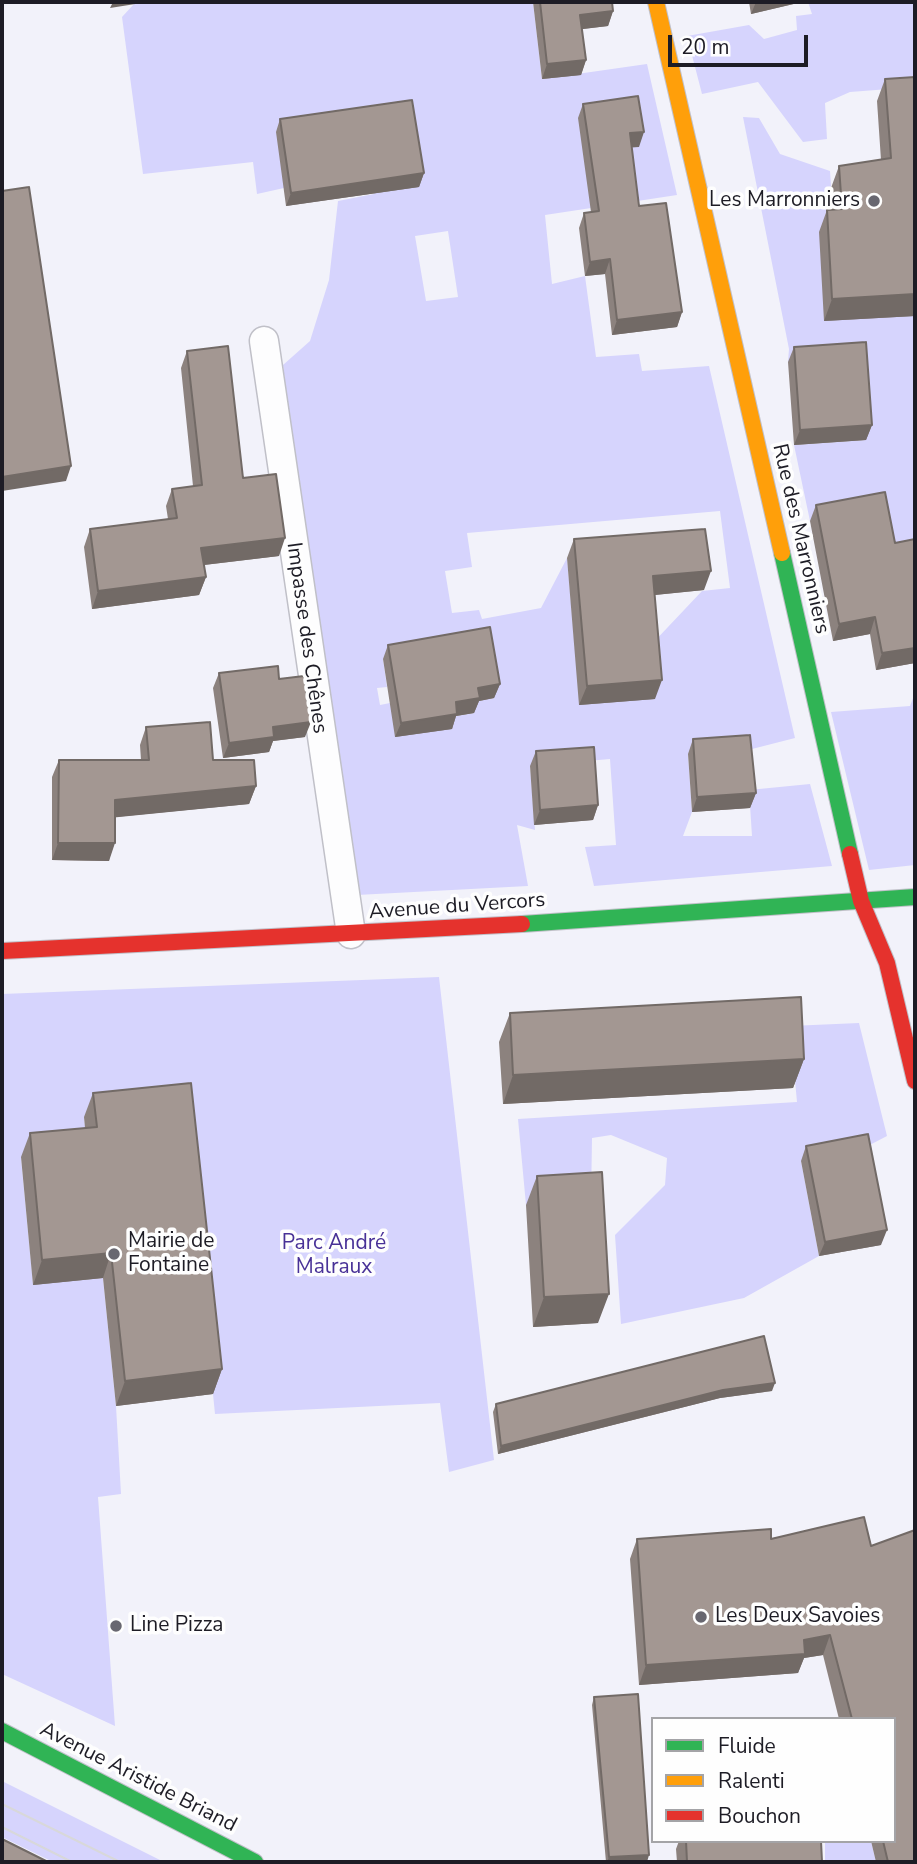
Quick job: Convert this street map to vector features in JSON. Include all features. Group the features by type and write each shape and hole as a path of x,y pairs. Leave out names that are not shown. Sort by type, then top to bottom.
{"street":[{"name":"Rue des Marronniers","path":"656,2 861,901 887,962 915,1081"},
{"name":"Avenue du Vercors","path":"2,951 351,934 915,897"},
{"name":"Avenue Aristide Briand","path":"2,1731 255,1862"}],"lane":[{"name":"Impasse des Chênes","path":"264,341 351,934"}],"green space":[{"path":"533,2 542,79 647,64 677,195 545,215 552,284 585,276 596,357 639,354 642,371 709,366 795,738 752,749 688,754 692,812 683,836 752,836 749,790 810,784 832,866 594,886 585,847 616,845 610,759 530,766 535,830 517,825 528,886 357,895 297,483 283,365 310,341 329,280 338,201 374,194 372,179 417,139 413,106 284,188 257,194 253,162 143,174 122,17 134,4","holes":["448,231 458,297 426,301 415,236","720,511 730,588 702,591 650,646 580,705 567,558 541,608 482,619 479,610 452,613 445,571 472,567 467,533","383,659 489,667 494,698 472,702 474,713 450,717 390,703 380,705 377,688 387,687"]},
{"path":"808,2 915,2 915,87 850,92 825,103 827,139 803,142 758,82 702,94 687,36 749,25 764,39 797,30 796,16 812,14"},
{"path":"743,117 759,118 780,154 830,171 834,231 915,315 915,554 889,559 879,509 810,521 794,445 866,440 860,357 788,362 789,349"},
{"path":"915,693 915,865 869,870 831,712 910,706"},
{"name":"Parc André Malraux","path":"439,977 494,1460 449,1472 440,1403 215,1414 213,1394 84,1118 88,1152 21,1158 33,1284 103,1278 116,1406 121,1494 98,1497 115,1726 2,1674 2,994"},
{"path":"859,1023 887,1136 862,1149 801,1161 819,1256 744,1298 621,1324 615,1235 665,1185 667,1158 611,1135 592,1138 591,1201 526,1205 518,1119 797,1102 790,1026"},
{"path":"2,1781 164,1862 53,1862 2,1837"},
{"path":"825,1843 871,1843 876,1862 825,1862"}],"building":[{"path":"540,2 612,2 613,11 580,15 586,60 547,64"},
{"name":"Les Marronniers","path":"915,77 915,294 832,299 827,210 842,209 839,166 891,158 885,79"},
{"path":"638,96 644,132 630,133 639,206 666,203 682,312 617,320 610,259 590,262 584,213 599,211 583,104"},
{"path":"412,100 424,173 291,193 280,119"},
{"path":"29,187 71,466 2,477 2,191"},
{"path":"866,342 872,425 800,430 794,347"},
{"path":"228,346 243,478 276,474 285,538 201,548 206,577 98,591 90,529 177,518 172,489 202,485 187,351"},
{"path":"885,492 895,543 915,539 915,648 882,653 875,617 839,624 816,505"},
{"path":"705,529 711,571 653,576 662,680 587,686 574,539"},
{"path":"490,627 500,684 478,688 480,698 456,702 457,714 401,723 388,645"},
{"path":"278,666 279,679 304,676 311,722 273,727 274,737 229,743 219,673"},
{"path":"210,722 213,760 254,760 256,786 115,800 115,843 58,843 59,760 149,760 146,727"},
{"path":"750,735 756,793 697,797 693,739"},
{"path":"594,747 598,805 540,810 536,751"},
{"path":"801,997 804,1059 513,1075 510,1013"},
{"name":"Mairie de Fontaine","path":"191,1083 222,1369 125,1381 111,1253 42,1260 30,1133 97,1127 93,1093"},
{"path":"868,1134 887,1230 825,1242 806,1146"},
{"path":"602,1172 609,1294 544,1297 537,1176"},
{"path":"764,1336 775,1383 723,1390 501,1446 496,1404"},
{"path":"864,1517 871,1546 915,1530 915,1862 888,1862 883,1843 896,1843 896,1717 851,1717 830,1635 804,1640 805,1654 646,1665 637,1539 771,1529 771,1539"},
{"path":"638,1694 649,1855 609,1857 594,1697"},
{"path":"2,1839 48,1862 2,1862"},
{"path":"686,1843 821,1843 822,1862 687,1862"}],"tram line":[{"path":"2,1804 120,1862"},
{"path":"2,1827 72,1862"}],"traffic: fast":[{"path":"782,553 850,854"},
{"path":"522,924 915,897"},
{"path":"2,1731 255,1862"}],"traffic: slow":[{"path":"656,2 782,553"}],"traffic: jam":[{"path":"850,854 861,901 887,963 915,1081"},
{"path":"2,951 522,924"}],"place":[{"name":"Les Marronniers","path":"874,201"},
{"name":"Mairie de Fontaine","path":"114,1254"},
{"name":"Les Deux Savoies","path":"701,1617"},
{"name":"Line Pizza","path":"116,1626"}]}
